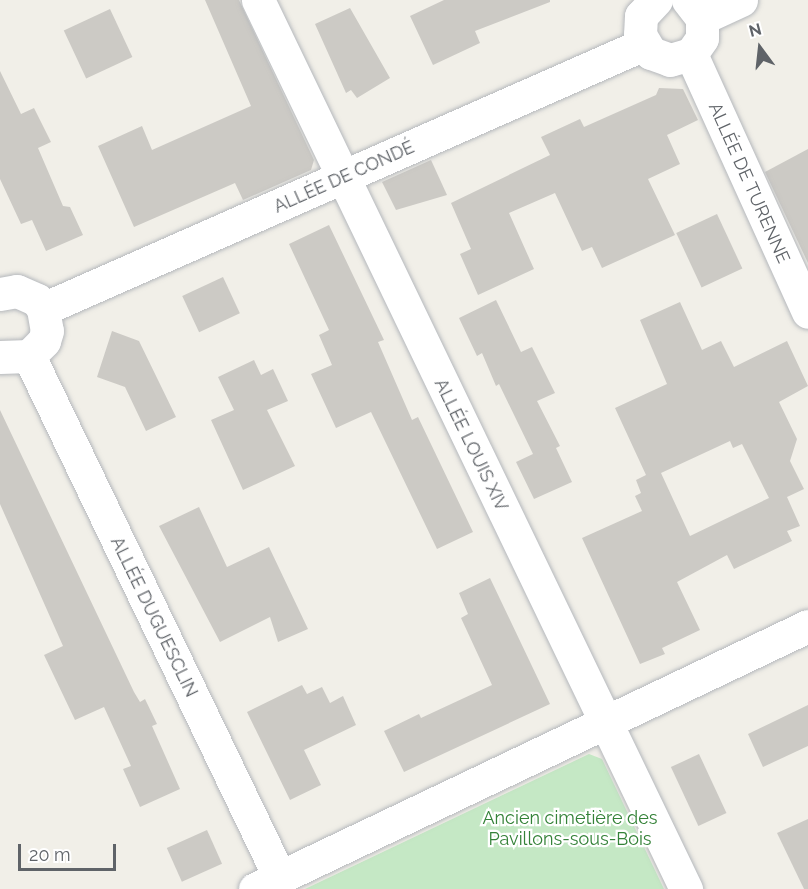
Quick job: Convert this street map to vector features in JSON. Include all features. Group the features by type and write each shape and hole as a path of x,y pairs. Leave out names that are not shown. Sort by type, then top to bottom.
{"street":[{"name":"ALLÉE LOUIS XIV","path":"258,0 341,178 686,889"},
{"path":"656,0 641,16 640,35 644,44 660,58 681,59 691,54 702,38 695,9 741,0"},
{"name":"ALLÉE DE CONDÉ","path":"43,309 644,44"},
{"name":"ALLÉE DE TURENNE","path":"691,54 808,312"},
{"path":"0,294 28,294 43,309 47,331 44,341 14,357"},
{"name":"ALLÉE DUGUESCLIN","path":"14,357 268,883"},
{"path":"268,883 808,626"}],"green space":[{"name":"Ancien cimetière des Pavillons-sous-Bois","path":"589,754 602,759 664,889 305,889"}],"building":[{"path":"205,0 239,0 314,160 311,170 243,200 235,183 134,227 98,146 142,126 152,150 251,106"},
{"path":"444,0 550,0 550,2 475,31 480,43 433,65 410,16"},
{"path":"350,8 390,78 357,98 351,90 346,93 315,24"},
{"path":"110,9 132,57 86,79 64,31"},
{"path":"0,71 21,114 34,108 51,142 38,148 63,206 70,207 83,235 46,251 32,220 21,224 0,179"},
{"path":"659,88 683,89 698,120 667,135 680,164 648,179 675,235 602,268 592,247 582,251 555,193 509,213 534,269 478,295 460,254 471,249 451,203 550,155 541,137 580,119 584,127 656,95"},
{"path":"808,149 808,263 765,172"},
{"path":"431,160 447,195 396,210 382,182"},
{"path":"717,214 742,268 702,287 676,233"},
{"path":"329,225 384,340 378,342 412,420 418,417 473,532 437,549 371,412 336,428 311,374 332,365 319,335 329,330 289,244"},
{"path":"223,277 240,313 199,332 182,296"},
{"path":"496,300 521,352 532,347 555,393 537,401 560,446 556,448 572,482 534,499 516,462 533,454 499,384 496,386 482,353 477,356 459,318"},
{"path":"680,302 702,350 721,341 734,367 787,341 808,386 779,402 797,439 790,461 804,489 787,497 800,526 787,531 792,541 734,569 727,555 677,582 700,630 662,648 665,654 640,664 582,538 642,511 635,496 641,493 636,480 646,475 615,408 667,384 640,320","holes":["730,441 733,448 742,444 769,498 690,536 661,473"]},
{"path":"112,331 139,341 176,417 146,431 125,387 97,377"},
{"path":"254,360 261,375 273,369 288,401 267,410 295,466 243,490 211,420 234,410 218,377"},
{"path":"0,410 134,692 140,702 145,699 157,724 152,726 180,789 140,807 123,769 131,766 104,707 75,720 44,655 63,646 0,504"},
{"path":"199,507 227,567 269,547 308,629 278,642 270,617 220,642 159,526"},
{"path":"490,578 550,704 404,772 384,731 419,714 421,718 492,685 461,618 468,614 459,593"},
{"path":"302,685 307,694 322,687 330,703 343,696 356,725 304,750 321,785 290,800 247,712"},
{"path":"808,705 808,746 763,767 748,734"},
{"path":"699,754 726,813 698,826 671,767"},
{"path":"808,819 808,889 804,889 777,833"},
{"path":"207,830 222,864 182,882 167,848"}]}
